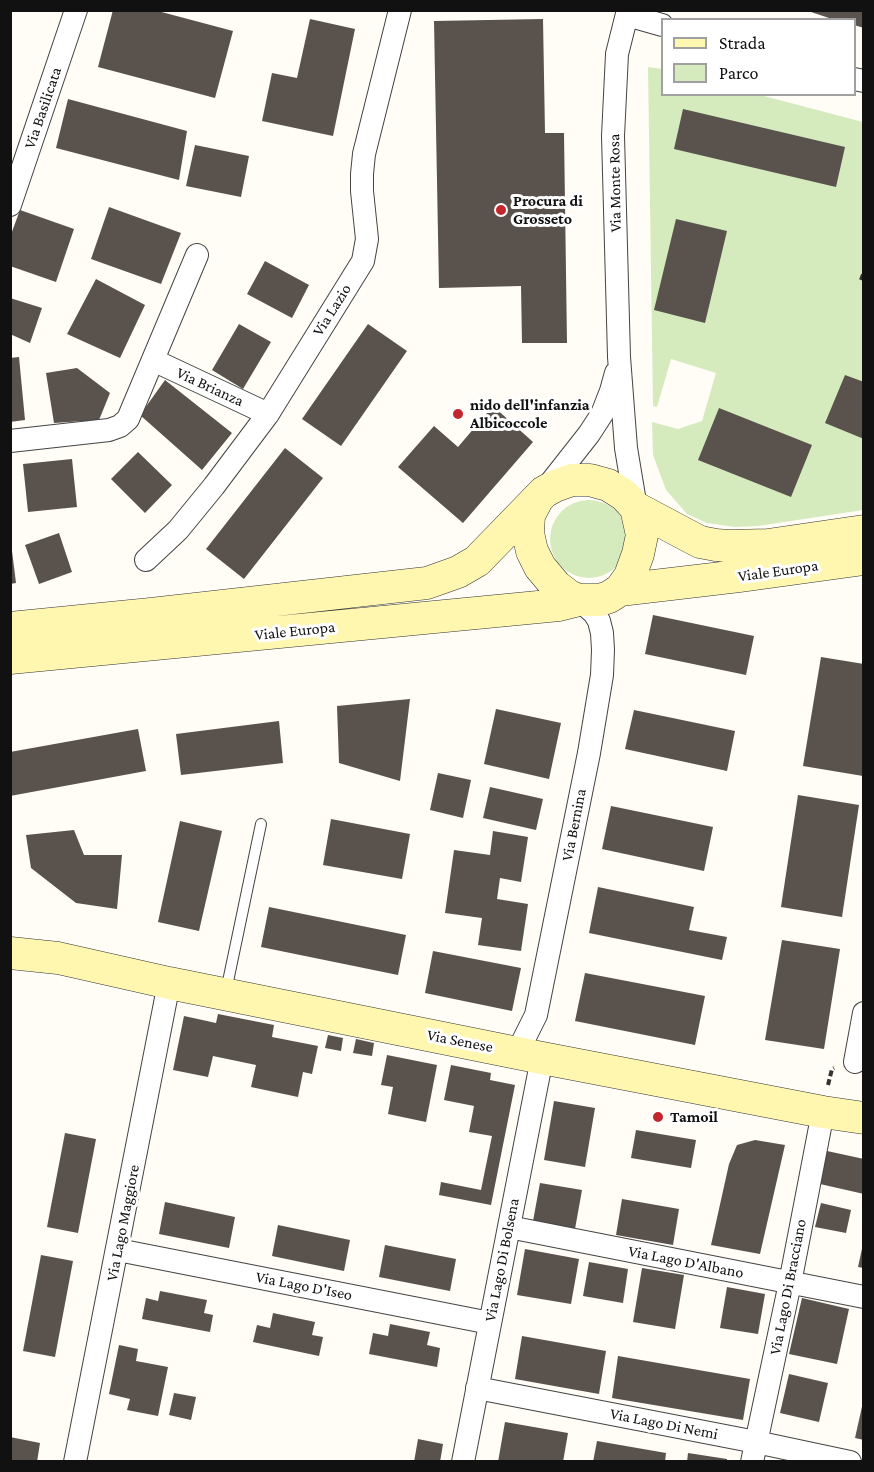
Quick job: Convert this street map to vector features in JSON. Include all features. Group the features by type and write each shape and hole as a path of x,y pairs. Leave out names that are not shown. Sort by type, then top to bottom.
{"street":[{"name":"Via Basilicata","path":"10,205 76,10"},
{"name":"Via Lazio","path":"146,560 178,530 268,414 363,261 367,239 362,191 364,154 400,10"},
{"path":"627,13 661,24"},
{"name":"Via Monte Rosa","path":"627,13 617,54 614,136 619,357 626,448 636,508"},
{"path":"10,441 110,430 120,426 128,418 197,255"},
{"name":"Via Monte Rosa","path":"540,497 602,414 611,392 619,357"},
{"name":"Via Brianza","path":"153,360 268,414"},
{"name":"Viale Europa","path":"10,658 153,629 427,584 459,572 477,561 540,497 555,486 572,480 590,480 608,485 624,495 636,508 700,542 716,545 768,545 864,531"},
{"path":"540,497 529,514 528,533 532,551 540,567 556,586 579,600"},
{"path":"620,590 630,576 642,535 636,508"},
{"name":"Viale Europa","path":"10,628 153,629 559,604 579,600 600,600 620,590 864,559"},
{"name":"Via Bernina","path":"529,1055 589,753 602,675 603,650 599,621 579,600"},
{"name":"Via Senese","path":"10,934 58,958"},
{"name":"Via Senese","path":"10,953 58,958 225,995 823,1112 864,1118"},
{"name":"Via Lago Maggiore","path":"75,1461 170,983"},
{"path":"855,1062 864,1013"},
{"name":"Via Lago Di Bolsena","path":"463,1461 509,1227 529,1055"},
{"name":"Via Lago Di Bracciano","path":"754,1452 823,1112"},
{"name":"Via Lago D'Albano","path":"509,1227 864,1296"},
{"name":"Via Lago D'Iseo","path":"118,1250 490,1323"},
{"name":"Via Lago Di Nemi","path":"477,1388 754,1452 850,1461"}],"lane":[{"path":"225,995 261,824"}],"path":[{"path":"861,280 864,272"},
{"path":"823,1112 832,1069 855,1062"}],"green space":[{"path":"648,67 661,69 661,96 764,96 863,122 863,510 758,526 735,527 707,523 687,514 666,490 653,455 652,422 678,429 702,421 716,373 671,359 657,407 653,406"},
{"path":"589,500 604,503 617,511 625,524 628,539 625,554 617,567 604,575 589,578 574,575 561,567 553,554 550,539 553,524 561,511 574,503"}],"building":[{"path":"113,10 154,10 233,31 215,98 98,67"},
{"path":"805,10 864,10 864,28 856,26 856,18 829,18"},
{"path":"310,19 355,29 333,136 262,121 272,73 297,78"},
{"name":"Procura di Grosseto","path":"543,19 545,133 564,133 567,343 522,343 521,286 439,288 434,21"},
{"path":"68,99 187,131 179,180 56,148"},
{"path":"683,109 845,147 836,187 674,149"},
{"path":"195,145 249,156 241,197 186,186"},
{"path":"109,207 181,233 161,284 91,259"},
{"path":"20,210 74,229 56,282 10,266 10,237"},
{"path":"676,219 727,231 705,323 654,310"},
{"path":"265,261 309,285 292,318 247,294"},
{"path":"96,279 145,305 120,358 67,334"},
{"path":"10,298 42,308 30,343 10,334"},
{"path":"239,324 271,342 243,389 212,370"},
{"path":"368,324 407,351 341,446 302,419"},
{"path":"19,357 25,420 10,422 10,358"},
{"path":"77,368 110,393 97,425 83,421 54,423 46,373"},
{"path":"845,375 864,382 864,439 825,423"},
{"path":"165,380 232,433 202,470 140,415"},
{"path":"493,406 533,442 463,523 398,467 434,426 458,447"},
{"path":"719,408 812,445 791,497 698,460"},
{"path":"285,448 323,478 244,579 206,549"},
{"path":"138,452 172,485 145,513 111,479"},
{"path":"72,459 77,507 28,512 23,464"},
{"path":"59,533 72,572 39,584 25,545"},
{"path":"12,551 16,583 10,584 10,552"},
{"path":"653,615 754,636 746,675 645,654"},
{"path":"821,657 864,664 863,776 803,766"},
{"path":"410,699 400,781 339,763 337,706"},
{"path":"496,709 561,723 549,779 484,764"},
{"path":"634,710 735,731 727,771 625,749"},
{"path":"279,721 283,763 181,775 176,734"},
{"path":"138,729 146,771 10,796 10,752"},
{"path":"438,773 471,780 463,818 430,810"},
{"path":"490,787 543,799 536,830 483,818"},
{"path":"798,795 859,805 842,917 781,907"},
{"path":"611,806 713,827 704,871 602,849"},
{"path":"331,819 410,834 402,879 323,865"},
{"path":"180,821 222,831 199,931 158,922"},
{"path":"74,830 84,855 122,855 117,909 76,903 31,868 26,835"},
{"path":"493,831 528,837 521,882 500,878 497,899 528,904 521,951 478,945 482,918 445,913 454,850 490,855"},
{"path":"598,887 694,907 689,930 727,937 722,960 589,933"},
{"path":"269,907 406,935 398,975 261,947"},
{"path":"782,940 840,949 824,1049 765,1040"},
{"path":"433,951 521,968 512,1011 425,993"},
{"path":"585,973 705,996 695,1045 575,1021"},
{"path":"218,1014 274,1025 272,1037 318,1046 312,1074 303,1072 298,1097 251,1087 256,1065 213,1056 208,1077 173,1070 184,1016 216,1023"},
{"path":"328,1035 343,1038 341,1051 325,1048"},
{"path":"356,1039 374,1043 372,1056 353,1053"},
{"path":"387,1055 437,1065 426,1122 388,1114 393,1087 381,1085"},
{"path":"451,1065 491,1073 490,1080 515,1085 491,1205 439,1195 441,1182 481,1190 492,1136 469,1132 474,1106 444,1100"},
{"path":"554,1101 595,1108 585,1167 544,1160"},
{"path":"636,1130 696,1140 691,1168 631,1158"},
{"path":"65,1133 96,1139 78,1233 47,1227"},
{"path":"755,1140 785,1145 760,1254 711,1245 729,1164 737,1145"},
{"path":"827,1151 864,1159 864,1194 820,1184"},
{"path":"540,1183 582,1190 575,1229 533,1221"},
{"path":"622,1199 679,1209 673,1245 616,1235"},
{"path":"165,1202 235,1217 229,1248 159,1234"},
{"path":"821,1203 851,1210 846,1233 815,1227"},
{"path":"278,1225 350,1240 344,1271 272,1256"},
{"path":"385,1245 456,1259 450,1291 379,1277"},
{"path":"864,1245 864,1268 858,1267"},
{"path":"525,1249 579,1259 571,1304 517,1295"},
{"path":"41,1255 73,1261 55,1357 23,1351"},
{"path":"589,1262 628,1269 623,1303 583,1296"},
{"path":"642,1268 684,1275 675,1329 633,1322"},
{"path":"727,1287 765,1294 758,1334 720,1328"},
{"path":"160,1291 207,1300 204,1313 213,1315 210,1332 142,1319 146,1298 158,1301"},
{"path":"802,1298 849,1309 837,1364 789,1354"},
{"path":"273,1313 315,1322 312,1335 323,1337 319,1356 253,1342 257,1325 270,1328"},
{"path":"390,1324 430,1332 427,1345 440,1348 437,1367 369,1354 373,1333 388,1336"},
{"path":"522,1336 606,1351 599,1394 515,1379"},
{"path":"119,1345 138,1349 136,1361 168,1367 158,1416 127,1410 130,1399 109,1394"},
{"path":"618,1356 750,1379 743,1420 612,1398"},
{"path":"789,1374 828,1383 819,1422 780,1413"},
{"path":"174,1393 196,1397 191,1420 169,1415"},
{"path":"864,1402 864,1440 855,1438"},
{"path":"505,1422 568,1433 563,1462 498,1462"},
{"path":"10,1437 40,1443 37,1462 10,1462"},
{"path":"418,1439 443,1444 440,1462 414,1462"},
{"path":"597,1441 666,1453 665,1462 593,1462"},
{"path":"688,1453 727,1459 727,1462 687,1462"}],"place":[{"name":"Procura di Grosseto","path":"501,210"},
{"name":"nido dell'infanzia Albicoccole","path":"458,414"},
{"name":"Tamoil","path":"658,1117"}]}
